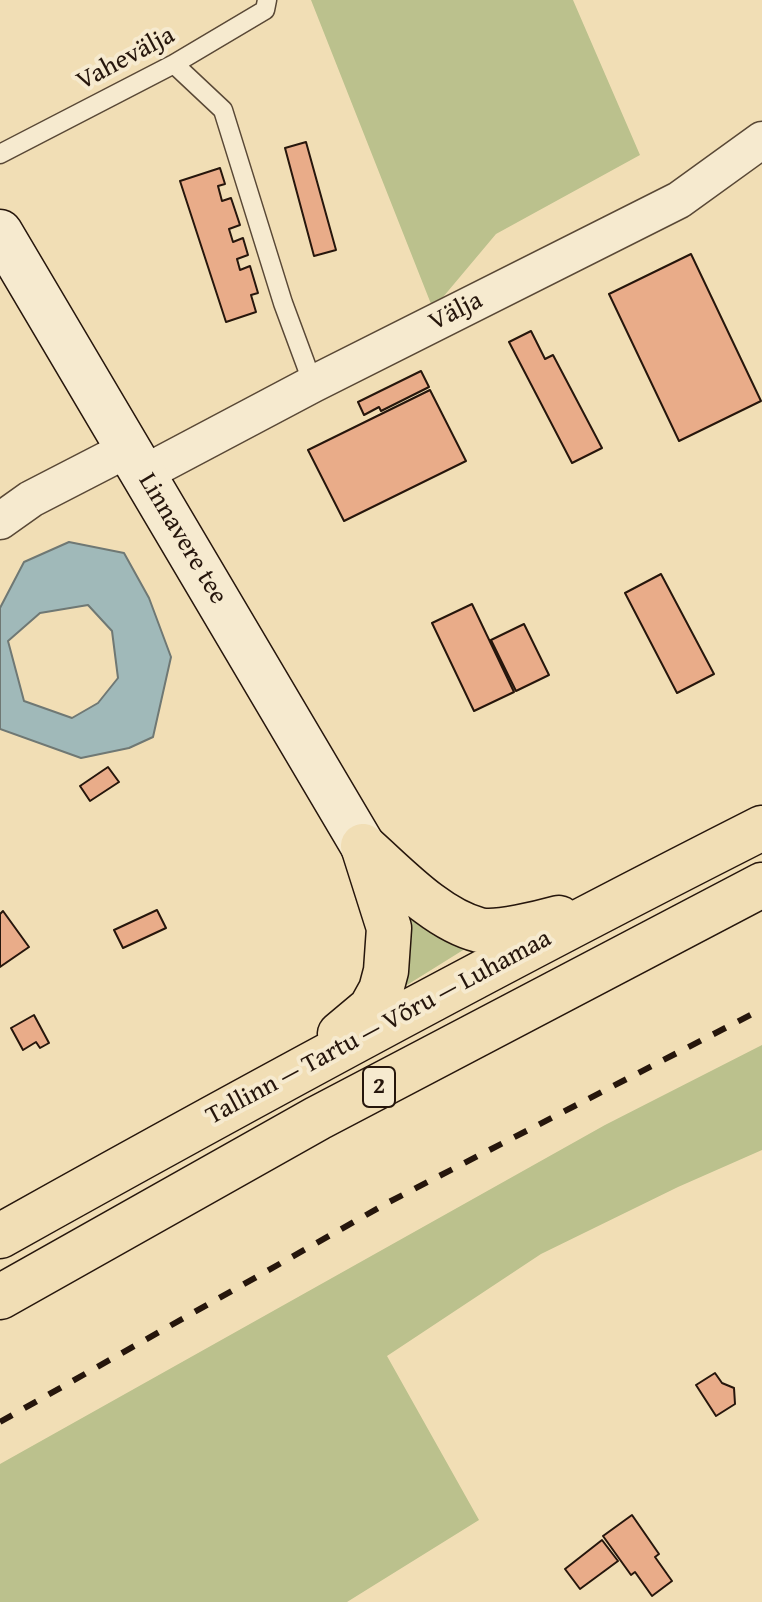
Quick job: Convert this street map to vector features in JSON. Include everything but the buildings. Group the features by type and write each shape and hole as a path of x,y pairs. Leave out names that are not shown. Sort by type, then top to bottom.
{"highway":[{"name":"Tallinn — Tartu — Võru — Luhamaa","path":"0,1236 295,1071 616,901 762,828"},
{"path":"363,846 436,910 481,931 533,925 616,901"},
{"path":"295,1071 371,1008 381,990 386,971 389,928 363,846"},
{"name":"Tallinn — Tartu — Võru — Luhamaa","path":"0,1297 318,1118 762,885"}],"street":[{"name":"Välja","path":"0,521 31,499 135,462 313,384 679,200 762,140"},
{"name":"Linnavere tee","path":"3,244 363,846"}],"lane":[{"name":"Vahevälja","path":"0,154 174,64 265,10 267,0"},
{"path":"174,64 223,110 283,303 313,384"}],"green space":[{"path":"311,0 573,0 640,155 496,234 433,309"},
{"path":"404,914 468,947 407,985 404,982"},
{"path":"762,1045 762,1150 541,1254 387,1356 479,1520 347,1602 0,1602 0,1464 605,1125"}],"water":[{"path":"69,542 124,553 149,598 171,657 153,737 129,748 81,758 0,729 0,608 24,562","holes":["88,605 112,631 118,678 98,703 72,718 24,701 8,641 40,613"]}],"railway":[{"path":"0,1422 389,1202 762,1009"}]}
